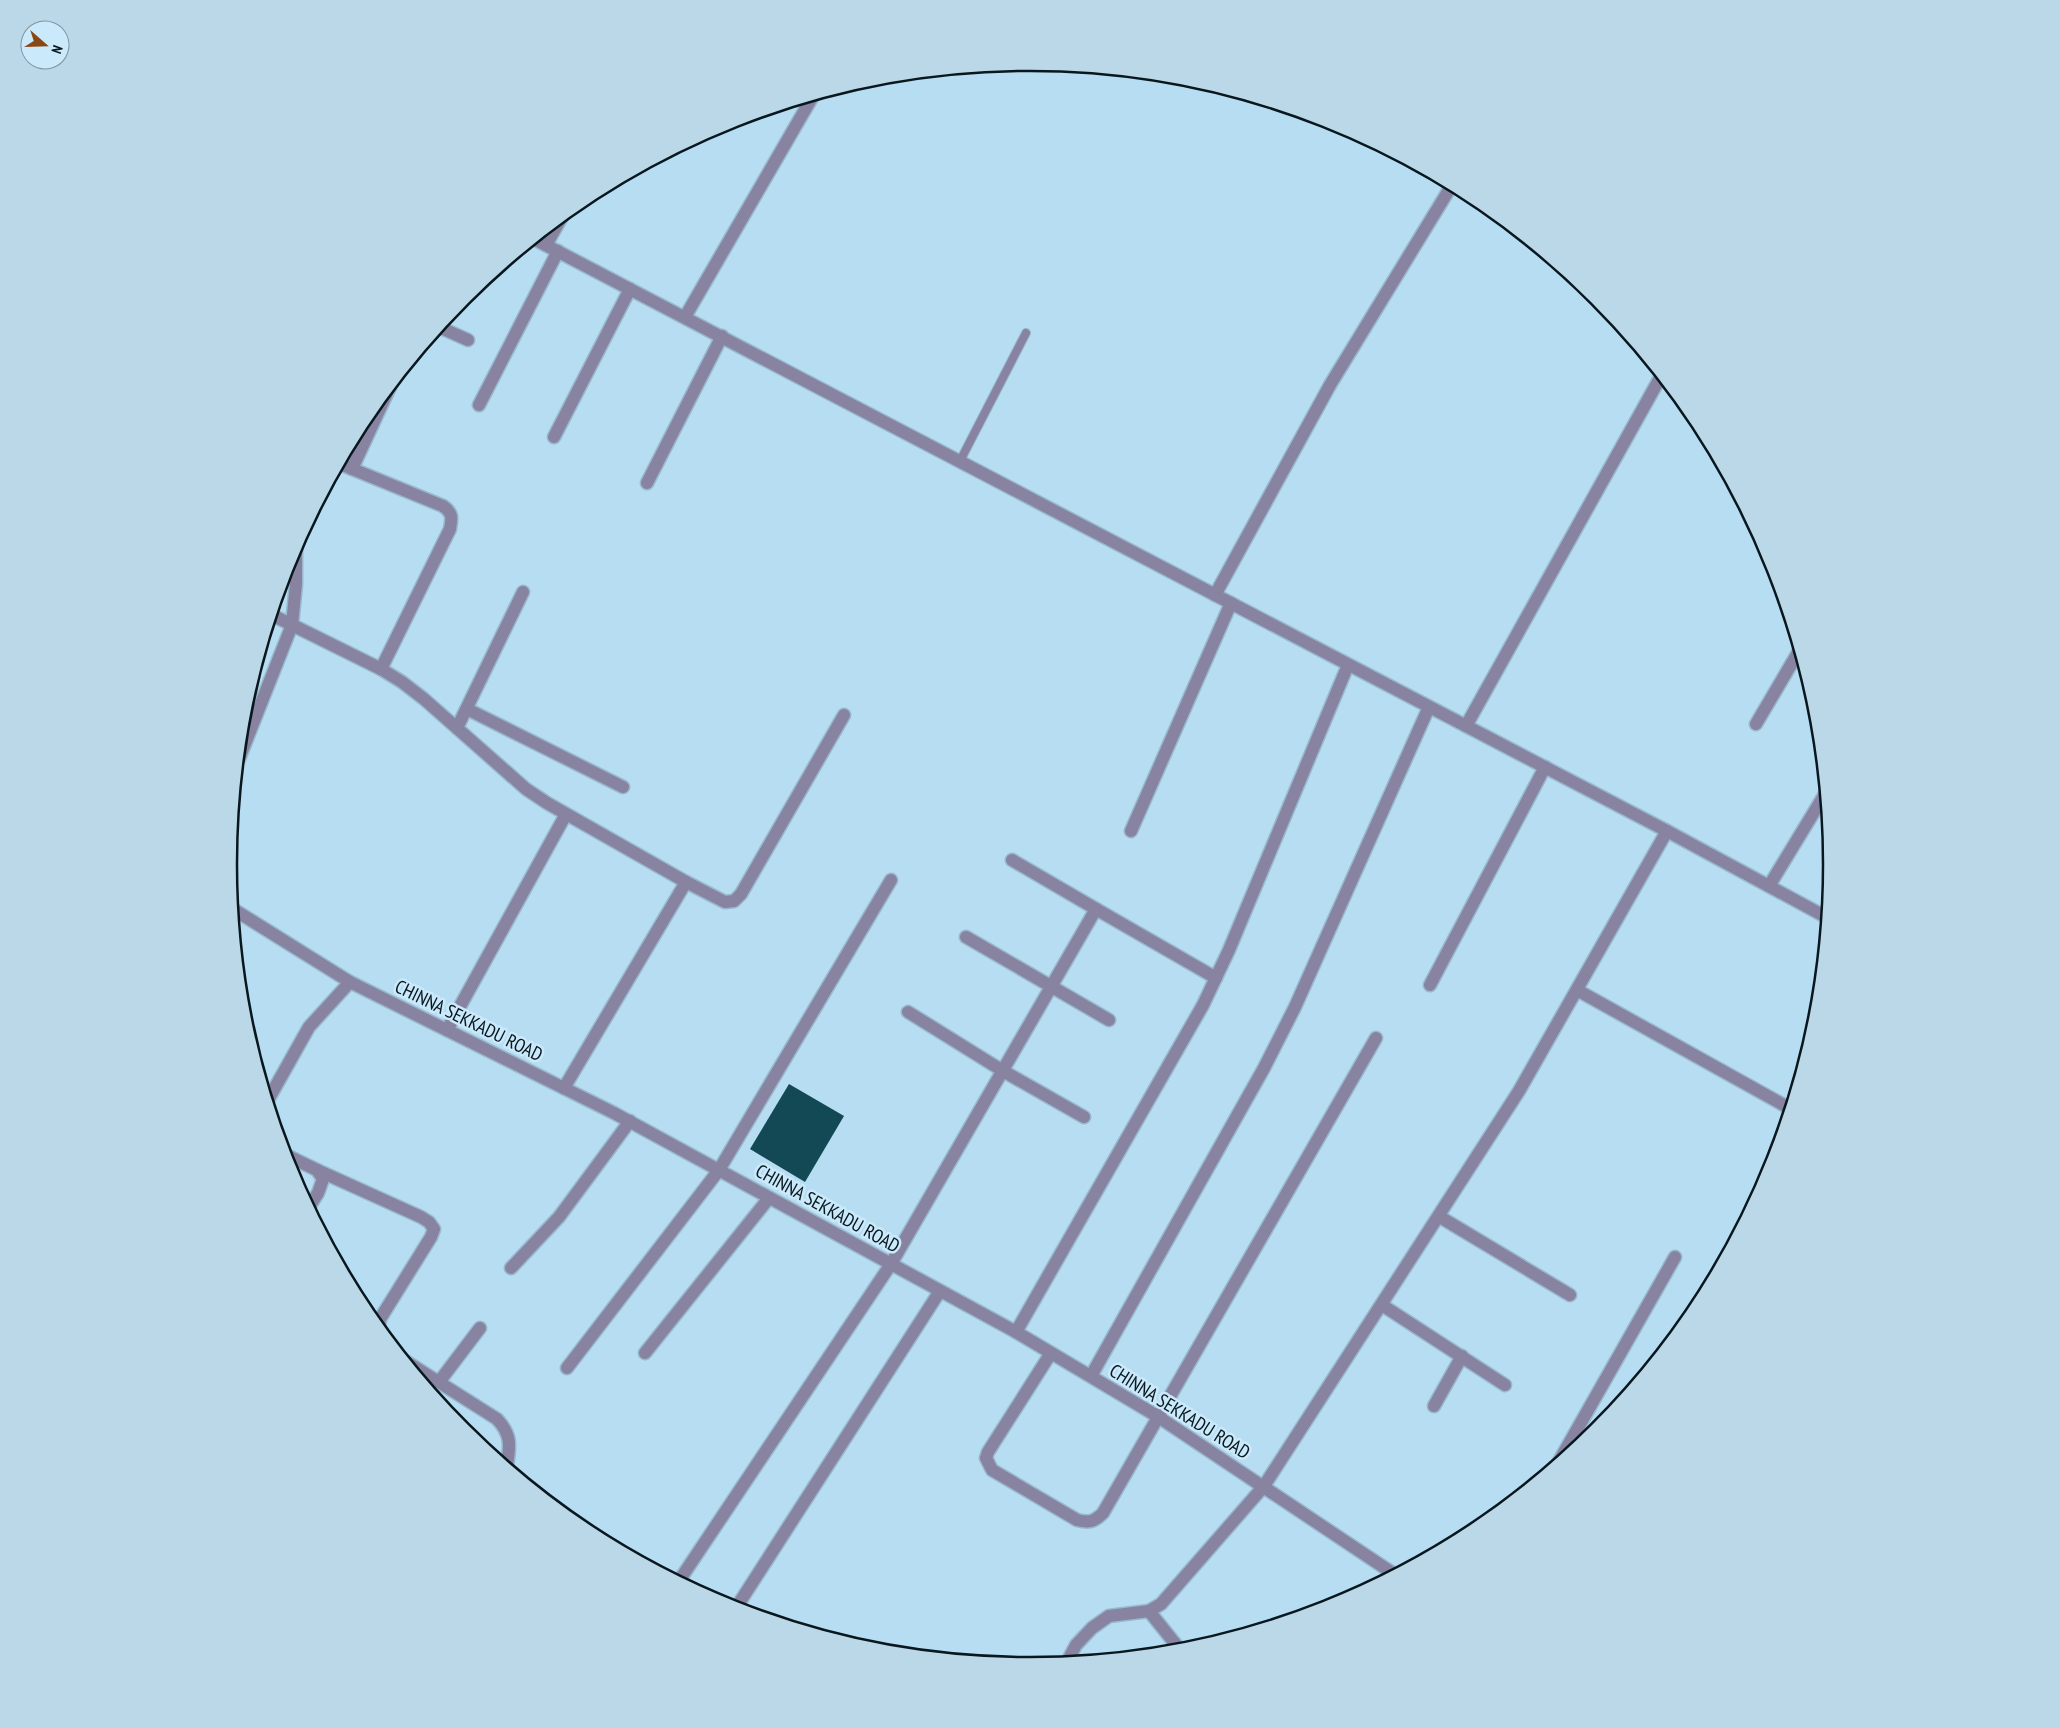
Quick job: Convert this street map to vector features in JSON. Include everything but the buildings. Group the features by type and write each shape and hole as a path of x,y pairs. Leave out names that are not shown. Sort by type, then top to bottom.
{"street":[{"path":"685,317 809,103"},
{"path":"1215,595 1330,385 1448,191"},
{"path":"546,245 555,230"},
{"path":"539,242 1667,831 1821,914"},
{"path":"479,405 558,252"},
{"path":"554,437 630,289"},
{"path":"445,330 468,340"},
{"path":"647,483 722,336"},
{"path":"1466,726 1659,381"},
{"path":"352,469 377,416"},
{"path":"344,466 443,506 449,510 452,517 450,529 381,669"},
{"path":"247,738 292,625 296,566"},
{"path":"457,728 524,592"},
{"path":"1131,831 1231,603"},
{"path":"277,617 381,669 424,699 526,789 565,816 725,902 734,902 740,894 844,715"},
{"path":"1756,724 1795,657"},
{"path":"1016,1332 1193,1022 1230,950 1348,665"},
{"path":"1091,1376 1264,1068 1291,1015 1429,707"},
{"path":"467,709 623,787"},
{"path":"1430,985 1545,767"},
{"path":"1769,886 1820,803"},
{"path":"447,1030 565,816"},
{"path":"1070,1655 1076,1645 1092,1628 1109,1616 1149,1611 1161,1604 1264,1486 1440,1217 1519,1091 1667,831"},
{"path":"1012,860 1216,978"},
{"path":"567,1368 720,1170 891,880"},
{"path":"564,1088 686,882"},
{"path":"682,1576 891,1264 1096,909"},
{"name":"CHINNA SEKKADU ROAD","path":"239,913 350,982 630,1122 1016,1332 1157,1416 1389,1571"},
{"path":"966,937 1109,1020"},
{"path":"271,1094 309,1028 350,982"},
{"path":"1577,990 1785,1106"},
{"path":"908,1012 1003,1071 1084,1117"},
{"path":"1051,1353 986,1458 992,1470 1077,1520 1087,1523 1096,1520 1102,1513 1376,1038"},
{"path":"511,1268 559,1217 630,1122"},
{"path":"295,1159 421,1217 429,1222 434,1229 431,1237 381,1318"},
{"path":"313,1201 323,1180 317,1170"},
{"path":"644,1353 769,1198"},
{"path":"1440,1217 1570,1295"},
{"path":"1567,1447 1675,1257"},
{"path":"740,1601 940,1291"},
{"path":"1382,1305 1505,1385"},
{"path":"439,1382 480,1328"},
{"path":"1434,1406 1462,1356"},
{"path":"420,1370 497,1419 505,1427 509,1440 507,1460"},
{"path":"1149,1611 1175,1644"}],"lane":[{"path":"960,461 1026,333"}]}
